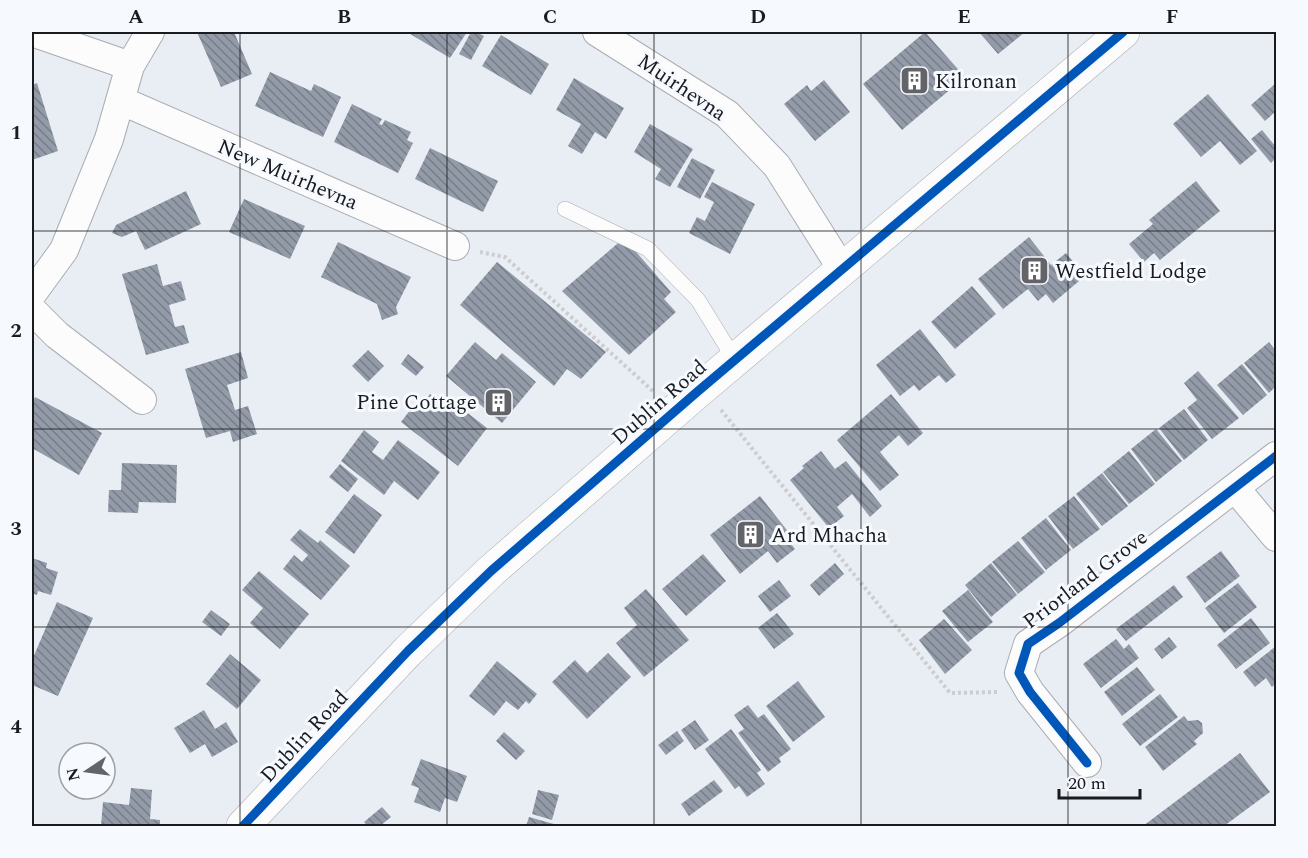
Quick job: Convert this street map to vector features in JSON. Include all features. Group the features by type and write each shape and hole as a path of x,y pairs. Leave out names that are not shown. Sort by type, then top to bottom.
{"main road":[{"name":"Dublin Road","path":"243,826 408,651 491,571 842,268 1123,32"}],"street":[{"path":"32,32 130,66"},
{"path":"32,294 64,250 109,139 122,101 130,66 150,32"},
{"name":"Muirhevna","path":"597,32 727,114 777,166 842,268"},
{"name":"New Muirhevna","path":"122,101 456,246"},
{"path":"32,310 57,335 142,400"},
{"name":"Priorland Grove","path":"1087,763 1030,692 1020,673 1029,644 1276,456"},
{"path":"1235,488 1276,537"}],"lane":[{"path":"565,209 648,249 698,300 735,360"}],"path":[{"path":"456,246 505,257 675,411"},
{"path":"704,386 950,693 1030,692"}],"building":[{"path":"197,32 234,32 252,74 221,87"},
{"path":"407,32 467,32 450,58"},
{"path":"471,32 484,36 471,60 459,54"},
{"name":"Kilronan","path":"925,32 965,77 902,130 863,84"},
{"path":"979,32 1025,32 998,54"},
{"path":"501,35 549,64 531,95 482,66"},
{"path":"270,72 311,91 314,84 341,97 323,137 255,106"},
{"path":"574,78 624,108 606,139 595,132 582,154 568,146 581,124 556,110"},
{"path":"824,80 850,112 815,141 784,104 807,85 811,91"},
{"path":"37,83 58,151 32,160 32,85"},
{"path":"1276,83 1276,111 1265,121 1251,105"},
{"path":"1208,94 1257,151 1240,165 1220,141 1201,157 1173,124"},
{"path":"352,104 382,119 379,124 382,125 385,120 411,132 407,140 413,143 398,173 334,142"},
{"path":"650,124 693,149 670,187 655,179 661,169 634,152"},
{"path":"1262,130 1276,147 1276,158 1271,163 1251,139"},
{"path":"430,148 498,181 483,212 415,179"},
{"path":"692,158 715,170 700,199 677,187"},
{"path":"1196,181 1220,211 1160,260 1154,253 1144,262 1129,244 1153,224 1149,220"},
{"path":"712,182 755,204 730,254 689,233 697,217 705,221 714,202 704,197"},
{"path":"186,191 201,224 145,250 136,231 122,237 112,233 116,225"},
{"path":"244,199 305,226 290,259 229,232"},
{"name":"Westfield Lodge","path":"1029,237 1051,265 1066,253 1085,276 1053,303 1046,294 1038,301 1028,289 1003,309 978,279"},
{"path":"624,238 671,292 664,299 676,312 629,355 562,291"},
{"path":"338,242 411,277 396,307 398,314 382,320 377,304 321,277"},
{"path":"497,262 606,352 581,379 567,369 554,386 460,305"},
{"path":"157,264 163,286 181,281 186,300 169,305 175,327 184,325 189,343 146,355 122,274"},
{"path":"972,286 996,314 955,349 931,322"},
{"path":"920,329 956,375 946,383 939,375 919,391 914,385 900,396 876,365"},
{"name":"Pine Cottage","path":"475,342 496,360 502,353 536,382 502,423 446,376"},
{"path":"1269,342 1276,351 1276,386 1269,393 1244,363"},
{"path":"368,350 384,366 368,382 352,366"},
{"path":"241,352 248,378 227,385 235,410 248,406 257,434 233,442 230,431 206,438 185,369"},
{"path":"408,354 424,367 416,376 401,364"},
{"path":"1242,364 1267,395 1243,415 1217,385"},
{"path":"1198,371 1239,418 1212,439 1187,408 1197,400 1184,383"},
{"path":"430,394 442,403 447,397 487,428 458,466 401,422 414,405 419,409"},
{"path":"891,394 923,433 908,446 899,435 880,452 899,475 880,491 837,440"},
{"path":"35,397 102,433 79,475 32,448 32,404"},
{"path":"1184,409 1208,440 1184,460 1159,428"},
{"path":"1156,429 1182,461 1156,482 1131,449"},
{"path":"364,430 379,442 372,452 383,460 398,440 440,472 418,500 394,481 384,495 341,461"},
{"path":"821,451 835,469 846,461 882,506 870,517 852,494 837,507 844,516 829,528 790,480 804,468 802,466"},
{"path":"1129,451 1155,484 1129,504 1103,472"},
{"path":"122,463 177,465 176,503 139,502 138,513 108,512 109,490 121,490"},
{"path":"340,464 358,479 348,492 329,477"},
{"path":"1102,473 1128,506 1102,526 1076,494"},
{"path":"354,494 382,515 354,554 325,532"},
{"name":"Ard Mhacha","path":"760,496 790,534 786,537 795,549 777,563 768,551 740,574 710,535"},
{"path":"1074,496 1100,529 1073,549 1048,516"},
{"path":"1046,518 1071,550 1046,570 1021,538"},
{"path":"300,529 318,543 320,540 350,566 321,600 283,569 294,555 302,562 308,555 290,540"},
{"path":"1018,541 1045,572 1018,594 992,562"},
{"path":"1221,551 1240,576 1205,603 1186,577"},
{"path":"703,554 726,581 686,616 662,589"},
{"path":"32,558 47,563 46,568 58,572 51,595 38,591 37,595 32,593"},
{"path":"835,563 844,574 819,596 810,585"},
{"path":"991,563 1017,595 991,617 965,585"},
{"path":"259,571 309,614 280,649 250,623 263,608 242,590"},
{"path":"779,580 791,596 770,612 758,596"},
{"path":"1238,583 1257,607 1224,633 1205,608"},
{"path":"1174,585 1183,597 1126,641 1116,629"},
{"path":"646,589 689,640 644,677 616,643 637,625 624,608"},
{"path":"968,590 993,622 968,642 942,611"},
{"path":"57,602 93,618 58,696 32,685 32,660"},
{"path":"211,610 230,624 221,636 202,622"},
{"path":"777,613 794,634 774,649 758,628"},
{"path":"1251,618 1270,643 1236,669 1217,645"},
{"path":"944,619 972,650 945,674 919,640"},
{"path":"1169,637 1177,647 1162,659 1154,649"},
{"path":"1116,639 1124,649 1129,644 1139,658 1101,688 1083,664"},
{"path":"1276,646 1276,683 1272,687 1266,678 1255,687 1243,672"},
{"path":"608,653 631,677 587,719 552,682 575,660 587,673"},
{"path":"230,654 261,680 237,709 206,684"},
{"path":"497,661 537,694 529,704 526,701 518,710 506,701 494,716 469,696"},
{"path":"1137,667 1155,690 1122,716 1104,692"},
{"path":"798,681 825,717 793,742 766,706"},
{"path":"1160,694 1178,717 1140,746 1122,724"},
{"path":"748,705 758,718 764,714 791,749 779,758 781,762 768,772 738,733 744,729 734,715"},
{"path":"204,710 215,729 226,722 238,742 212,757 205,744 190,753 174,728"},
{"path":"1184,716 1188,721 1198,720 1202,723 1203,733 1194,741 1197,744 1163,771 1145,747"},
{"path":"695,720 709,740 695,750 681,730"},
{"path":"731,729 761,770 757,773 765,784 747,797 739,786 735,789 705,749"},
{"path":"677,731 684,741 666,755 658,745"},
{"path":"504,732 525,751 516,760 496,741"},
{"path":"1240,753 1270,792 1224,826 1143,826"},
{"path":"421,759 467,776 457,802 445,798 440,812 414,802 419,788 411,785"},
{"path":"714,780 723,791 689,816 681,804"},
{"path":"131,788 152,790 150,819 160,820 160,826 101,826 103,802 129,805"},
{"path":"538,790 559,795 552,820 532,814"},
{"path":"382,807 391,817 380,826 368,826 364,822"},
{"path":"529,817 561,826 526,826"}],"cycle path":[{"path":"243,826 408,651 491,571 697,392 1123,32"},
{"path":"1087,763 1030,692 1019,673 1028,644 1059,623 1276,456"}],"place":[{"name":"Kilronan","path":"914,81"},
{"name":"Westfield Lodge","path":"1034,271"},
{"name":"Pine Cottage","path":"498,402"},
{"name":"Ard Mhacha","path":"750,535"}]}
